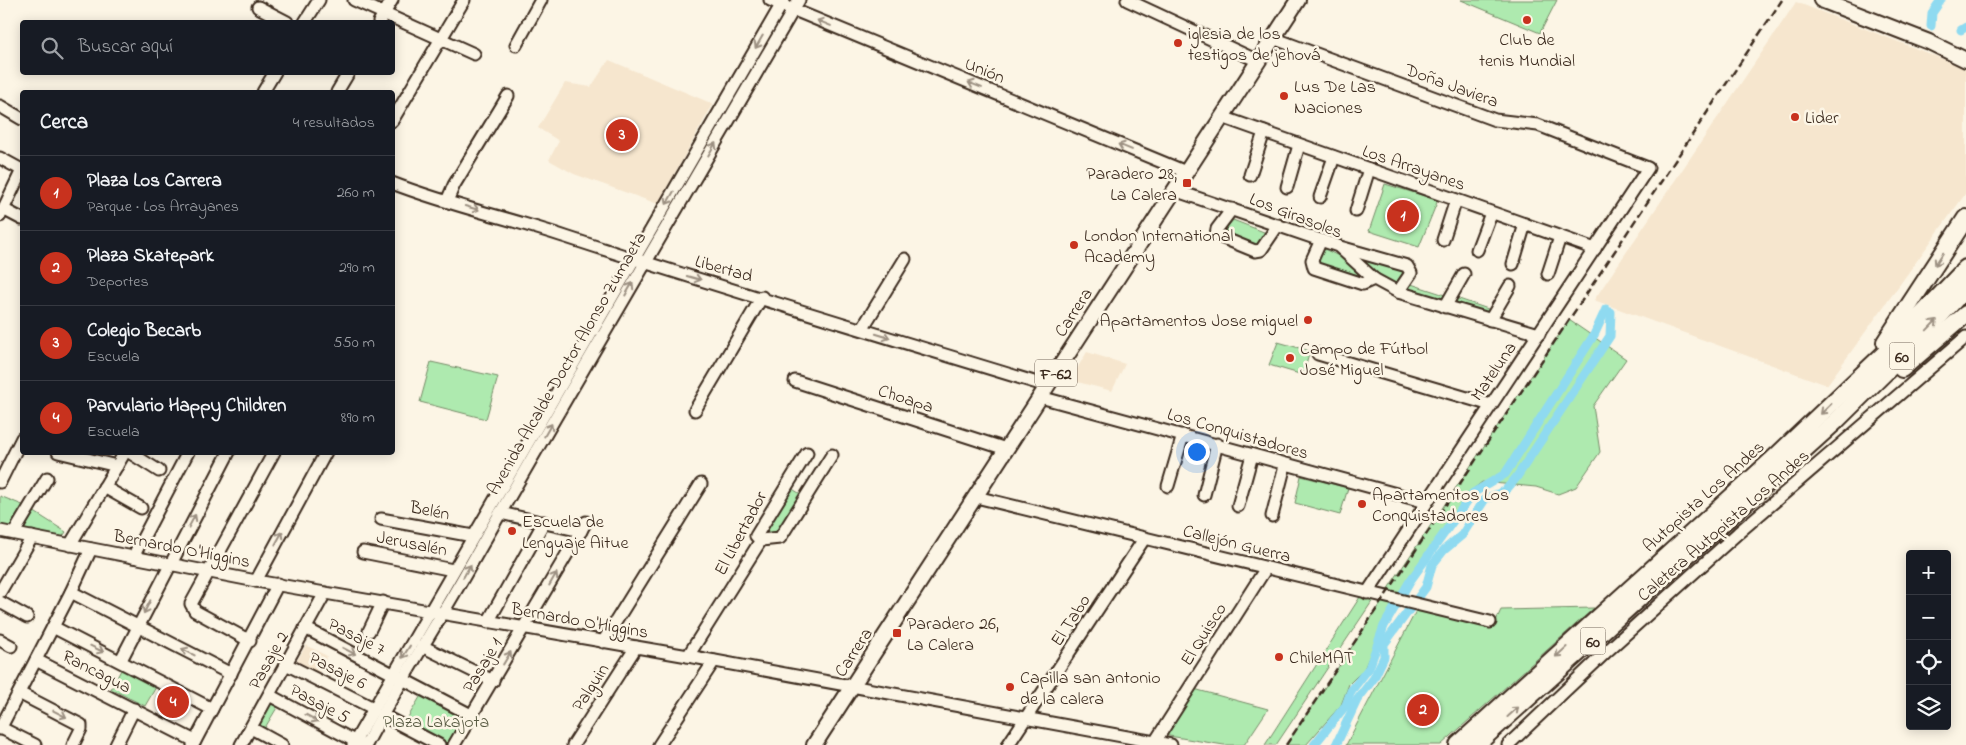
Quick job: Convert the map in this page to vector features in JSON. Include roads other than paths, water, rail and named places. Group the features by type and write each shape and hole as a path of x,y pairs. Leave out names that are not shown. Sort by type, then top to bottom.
{"highway":[{"path":"1861,375 1901,319 1966,218"},
{"name":"Autopista Los Andes","path":"1458,745 1727,502 1861,375 1966,268"},
{"name":"Autopista Los Andes","path":"1476,745 1835,422 1907,351 1966,288"},
{"path":"1835,422 1924,351 1966,314"}],"main road":[{"name":"Carrera","path":"814,745 1298,0"},
{"path":"1821,0 1929,42 1966,60"},
{"path":"1929,42 1966,51"}],"street":[{"path":"306,20 319,0"},
{"path":"354,0 382,18 392,0"},
{"path":"395,116 464,0"},
{"path":"516,45 541,0"},
{"path":"1127,0 1258,62"},
{"name":"Unión","path":"778,2 796,5 1186,172"},
{"name":"Avenida Alcalde Doctor Alonso Zumaeta","path":"359,744 437,612 500,513 639,262 778,2"},
{"name":"Avenida Alcalde Doctor Alonso Zumaeta","path":"398,676 422,646 453,570 473,536 796,5"},
{"path":"258,7 284,20"},
{"path":"395,23 474,54"},
{"name":"Doña Javiera","path":"1273,38 1495,120 1538,125 1648,168"},
{"path":"264,90 273,75"},
{"path":"338,90 347,75"},
{"path":"447,201 454,184 508,96"},
{"path":"1,108 20,118"},
{"name":"Los Arrayanes","path":"1222,117 1595,249"},
{"path":"1250,175 1264,132"},
{"path":"1287,187 1299,145"},
{"path":"1320,197 1334,157"},
{"path":"0,158 20,169"},
{"name":"Mateluna","path":"1367,593 1648,168"},
{"path":"1356,211 1370,170"},
{"path":"20,174 2,213 20,218"},
{"name":"Libertad","path":"395,184 639,262 762,297 1044,391"},
{"name":"Los Girasoles","path":"1174,190 1338,246 1374,280 1398,292 1539,334"},
{"path":"1443,240 1456,200"},
{"path":"1232,209 1217,229 1216,235 1255,251 1262,250 1278,225"},
{"path":"1477,250 1491,213"},
{"path":"1513,264 1525,224"},
{"path":"1548,274 1560,237"},
{"path":"1321,240 1312,260 1314,268 1363,284 1374,280"},
{"path":"1338,246 1407,266 1411,273 1398,292"},
{"path":"862,329 905,258"},
{"path":"1445,307 1464,274"},
{"path":"1490,320 1510,286"},
{"path":"695,410 762,297"},
{"name":"Caletera Autopista Los Andes","path":"1508,745 1605,653 1738,534 1966,337"},
{"path":"1318,354 1491,405"},
{"name":"Choapa","path":"795,381 1006,449"},
{"name":"Los Conquistadores","path":"1044,391 1286,465 1426,502"},
{"path":"1168,486 1183,435"},
{"path":"1204,495 1217,444"},
{"path":"0,482 20,446"},
{"name":"El Libertador","path":"688,656 761,540 756,536 807,453"},
{"path":"70,455 116,466"},
{"path":"70,544 123,455"},
{"path":"134,455 159,471"},
{"path":"133,557 186,455"},
{"path":"121,660 226,455"},
{"path":"250,641 192,609 191,604 272,455"},
{"path":"256,581 324,455"},
{"path":"761,540 780,538 832,455"},
{"path":"1238,506 1252,455"},
{"path":"1272,516 1286,465"},
{"path":"14,533 47,478"},
{"path":"603,642 701,484"},
{"path":"104,487 141,508"},
{"name":"Callejón Guerra","path":"976,497 1490,622"},
{"path":"488,622 544,522 500,513"},
{"name":"Belén","path":"381,519 473,536"},
{"name":"Pasaje 1","path":"454,745 473,716 584,526 544,522"},
{"name":"Bernardo O'Higgins","path":"0,531 256,581 688,656 1026,718 1154,744 1171,745"},
{"path":"0,592 32,537"},
{"name":"El Tabo","path":"1008,745 1144,539"},
{"path":"36,745 0,728 72,592 92,549"},
{"name":"Jerusalén","path":"363,552 453,570"},
{"name":"El Quisco","path":"1154,744 1266,568"},
{"path":"194,743 250,641 278,584"},
{"path":"72,592 231,674"},
{"name":"Pasaje 2","path":"241,745 325,593"},
{"path":"0,602 27,617"},
{"path":"369,631 383,602"},
{"path":"54,627 121,660 212,709"},
{"name":"Pasaje 7","path":"305,628 398,676"},
{"path":"0,640 12,646"},
{"path":"422,646 493,681"},
{"name":"Palguin","path":"573,745 636,647"},
{"name":"Rancagua","path":"36,660 134,709 194,743"},
{"path":"659,745 714,661"},
{"name":"Pasaje 6","path":"286,664 439,745"},
{"path":"398,676 473,716"},
{"path":"19,693 81,725 73,745"},
{"name":"Pasaje 5","path":"269,695 359,744"},
{"path":"118,744 134,709"},
{"path":"251,728 282,745"}],"waterway":[{"path":"1931,26 1932,13 1941,0"},
{"path":"1961,30 1966,27"},
{"path":"1314,745 1346,705 1351,691 1369,668 1384,626 1410,581 1473,493 1505,474 1594,335 1606,309"},
{"path":"1336,745 1357,700 1374,678 1384,657 1384,644 1426,587 1432,565 1444,550 1462,535 1485,499 1505,491 1516,478 1610,336 1611,312"}],"railway":[{"path":"1286,745 1782,0"}],"place":[{"name":"Club de tenis Mundial","path":"1527,20"},
{"name":"iglesia de los testigos de jehová","path":"1178,43"},
{"name":"Lus De Las Naciones","path":"1284,96"},
{"name":"Lider","path":"1795,117"},
{"name":"Colegio Becarb","path":"622,135"},
{"name":"Paradero 28, La Calera","path":"1187,183"},
{"name":"Plaza Los Carrera","path":"1403,216"},
{"name":"London International Academy","path":"1074,245"},
{"name":"Apartamentos Jose miguel","path":"1308,320"},
{"name":"Campo de Fútbol José Miguel","path":"1290,358"},
{"name":"Apartamentos Los Conquistadores","path":"1362,504"},
{"name":"Escuela de Lenguaje Aitue","path":"512,531"},
{"name":"Paradero 26, La Calera","path":"897,633"},
{"name":"ChileMAT","path":"1279,657"},
{"name":"Capilla san antonio de la calera","path":"1010,687"},
{"name":"Parvulario Happy Children","path":"173,702"},
{"name":"Plaza Skatepark","path":"1423,710"}],"park label":[{"name":"Plaza Lakajota","path":"436,721"}]}
